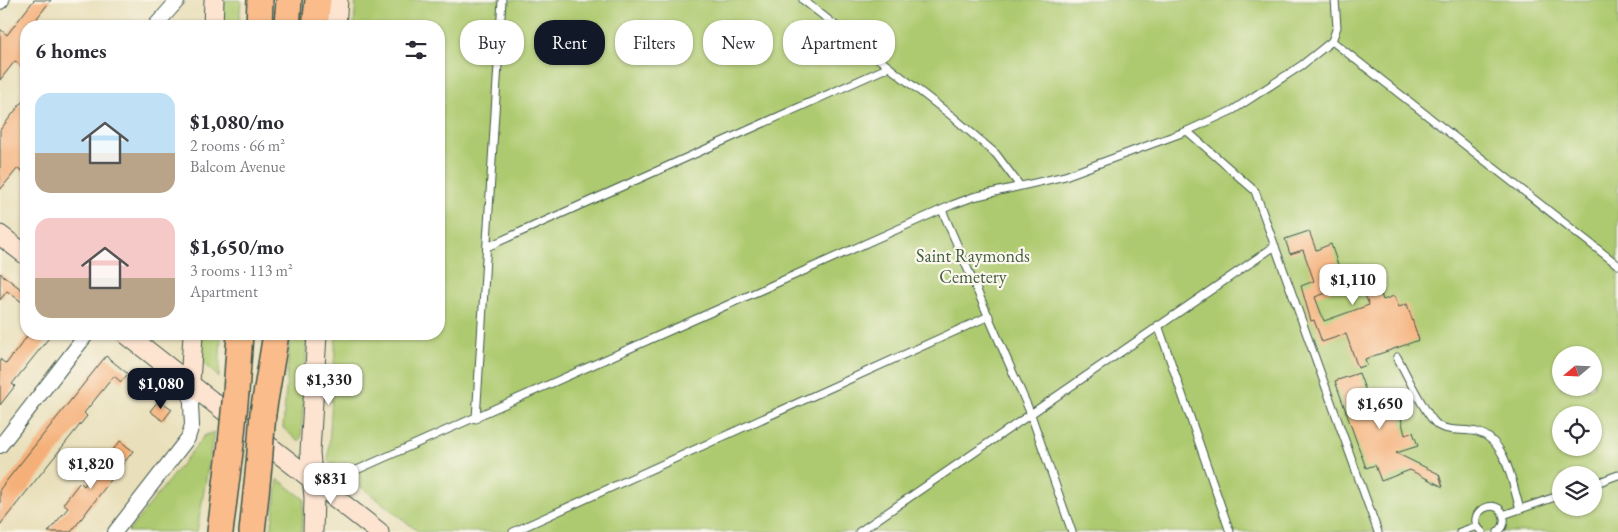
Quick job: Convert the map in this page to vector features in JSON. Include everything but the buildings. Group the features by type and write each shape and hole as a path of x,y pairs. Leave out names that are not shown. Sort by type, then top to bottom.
{"highway":[{"path":"259,20 260,0"},
{"path":"288,20 289,0"},
{"path":"316,20 318,0"},
{"path":"220,532 231,444 240,340"},
{"path":"252,532 259,465 268,340"},
{"path":"263,413 275,340"}],"street":[{"path":"160,20 178,0"},
{"path":"213,20 214,0"},
{"path":"336,20 338,0"},
{"path":"0,235 20,250"},
{"path":"0,446 82,340"},
{"path":"134,340 379,532"},
{"path":"115,532 188,438 192,425 190,384 193,340"},
{"path":"313,532 316,483 310,452 317,340"}],"lane":[{"path":"476,419 502,0"},
{"path":"803,0 889,66 996,154 1020,186"},
{"path":"316,483 476,419 973,197 1065,176 1187,131 1233,110 1302,65 1332,41 1337,27 1335,0"},
{"path":"1332,41 1618,265"},
{"path":"487,247 889,66"},
{"path":"1187,131 1255,191 1378,532"},
{"path":"942,210 1030,412 1072,532"},
{"path":"859,532 1030,412 1275,246"},
{"path":"512,532 989,316"},
{"path":"1158,325 1230,532"},
{"path":"1397,357 1434,421 1444,428 1476,432 1493,442 1505,460 1520,510"},
{"path":"1602,481 1618,475"},
{"path":"1504,515 1552,498"},
{"path":"1482,532 1477,526 1478,513 1485,507 1494,507 1504,515"},
{"path":"1504,515 1504,525 1510,532"},
{"path":"1498,532 1504,525"},
{"path":"1460,532 1477,526"}],"green space":[{"path":"224,0 241,0 239,20 222,20"},
{"name":"Saint Raymonds Cemetery","path":"356,0 1618,0 1618,532 419,532 328,461 336,340 445,340 445,20 354,20"},
{"path":"200,340 221,340 219,378 199,358"},
{"path":"290,340 308,340 301,439 298,441 283,428"},
{"path":"214,432 197,532 128,532 204,436"},
{"path":"278,479 304,499 302,532 271,532"}]}
